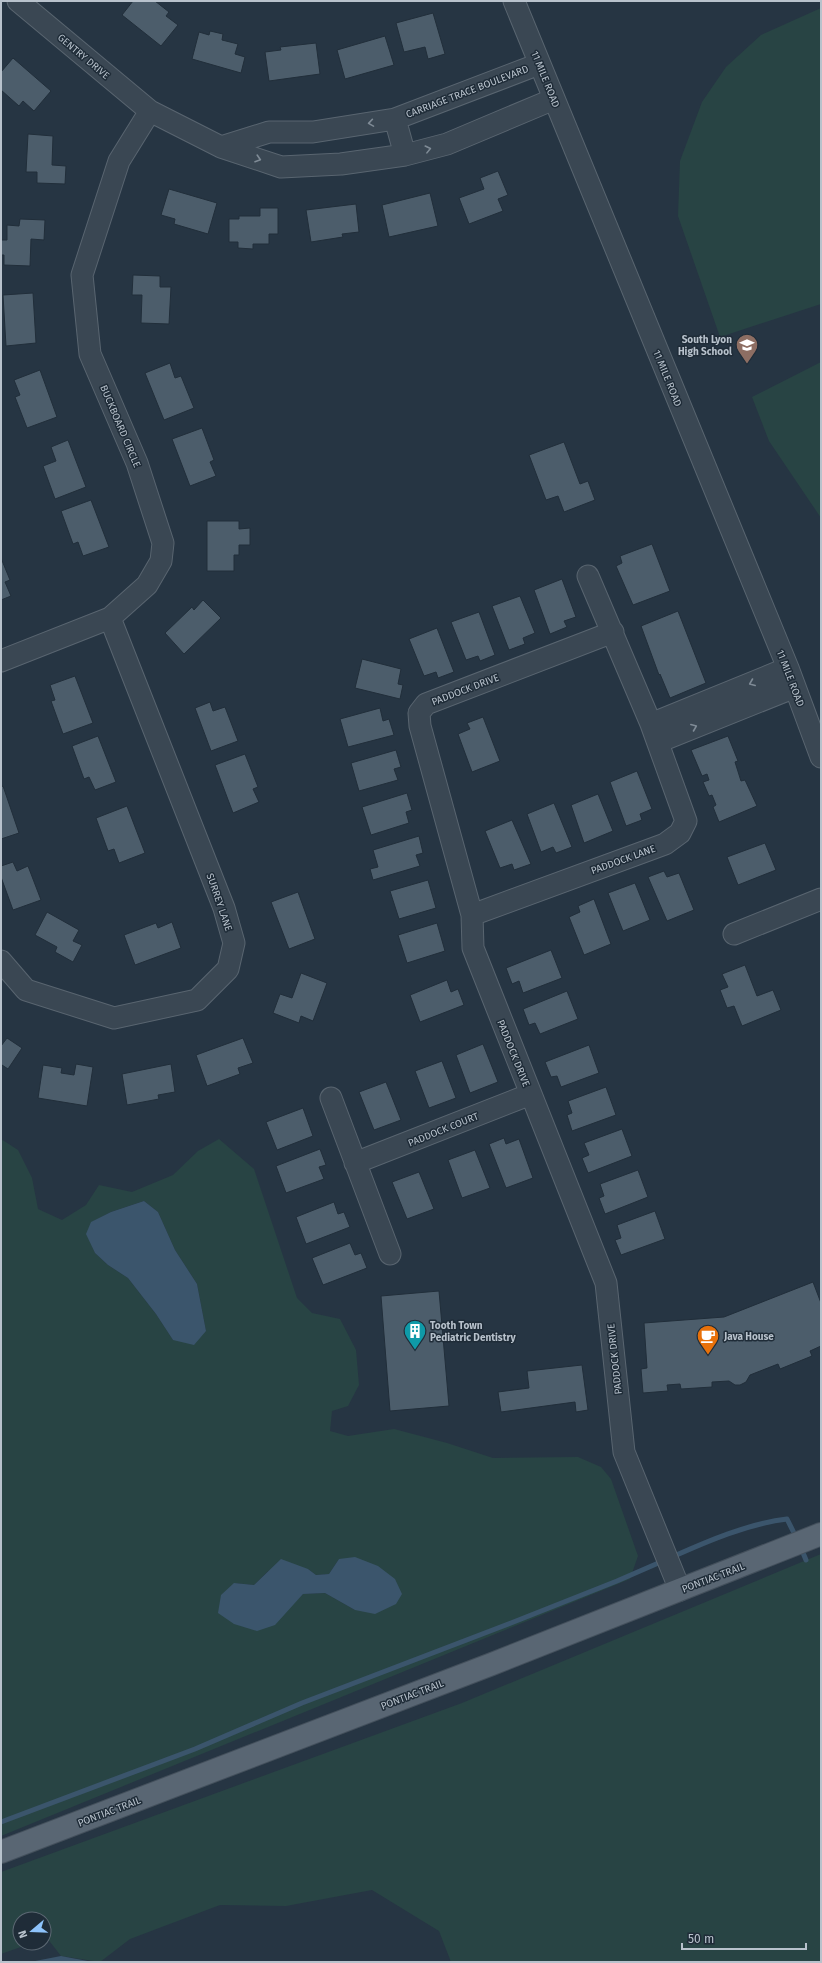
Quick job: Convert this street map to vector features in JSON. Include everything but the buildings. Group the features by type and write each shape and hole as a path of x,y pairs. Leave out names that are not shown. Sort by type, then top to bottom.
{"main road":[{"name":"PONTIAC TRAIL","path":"1,1852 680,1590 821,1534"}],"street":[{"name":"GENTRY DRIVE","path":"18,1 150,111"},
{"name":"11 MILE ROAD","path":"514,1 791,678 821,757"},
{"name":"CARRIAGE TRACE BOULEVARD","path":"221,147 270,132 312,132 395,119 539,64"},
{"path":"150,111 221,147 281,167 341,164 405,155 448,144 554,99"},
{"name":"BUCKBOARD CIRCLE","path":"1,662 110,618 147,585 161,561 164,543 137,463 90,354 82,275 119,161 150,111"},
{"name":"CARRIAGE TRACE BOULEVARD","path":"395,119 405,155"},
{"name":"PADDOCK LANE","path":"472,915 666,844 680,833 686,821 654,733 613,632 588,576"},
{"name":"SURREY LANE","path":"1,961 26,990 114,1018 197,1000 228,969 234,943 224,908 110,618"},
{"name":"PADDOCK DRIVE","path":"613,632 426,704 419,713 420,726 472,915 473,948 606,1283 624,1452 680,1590"},
{"path":"654,733 791,678"},
{"path":"734,934 821,899"},
{"name":"PADDOCK COURT","path":"355,1163 531,1094"},
{"path":"331,1098 390,1254"}],"green space":[{"path":"821,8 821,304 720,337 678,216 680,161 702,102 726,67 761,35"},
{"path":"821,362 821,518 769,441 752,397"},
{"path":"1,1139 18,1150 32,1178 38,1209 62,1220 86,1205 99,1185 132,1192 173,1175 198,1151 219,1139 254,1169 297,1298 312,1313 340,1319 356,1350 359,1385 348,1406 332,1411 330,1431 348,1436 394,1429 447,1443 493,1458 578,1457 601,1467 611,1479 638,1556 630,1579 1,1836","holes":["144,1201 158,1212 175,1250 197,1284 206,1331 173,1340 156,1314 128,1278 108,1265 95,1253 87,1234 92,1222 111,1212","339,1559 355,1610 325,1593 303,1594 290,1607 234,1583 254,1585 268,1571 308,1569 316,1575 329,1574"]},
{"path":"821,1554 821,1962 451,1962 439,1931 372,1890 286,1906 220,1905 130,1939 100,1962 61,1956 52,1944 52,1911 12,1911 12,1950 1,1954 1,1872 462,1703"}],"water":[{"path":"144,1201 158,1212 175,1250 197,1284 206,1331 194,1345 173,1340 156,1314 128,1278 108,1265 95,1253 86,1234 91,1222 111,1212"},
{"path":"355,1557 378,1566 395,1579 402,1594 396,1604 375,1614 355,1610 325,1593 303,1594 275,1625 257,1631 234,1624 218,1613 221,1595 234,1583 254,1585 281,1559 308,1569 316,1575 329,1574 339,1559"},
{"path":"61,1956 93,1962 30,1962"}],"waterway":[{"path":"672,1557 714,1539 772,1521 787,1519 797,1539"},
{"path":"801,1548 806,1560"},
{"path":"1,1822 195,1749 302,1703 511,1623 663,1561"}],"place":[{"name":"South Lyon High School","path":"747,364"},
{"name":"Tooth Town Pediatric Dentistry","path":"415,1350"},
{"name":"Java House","path":"708,1356"}]}
